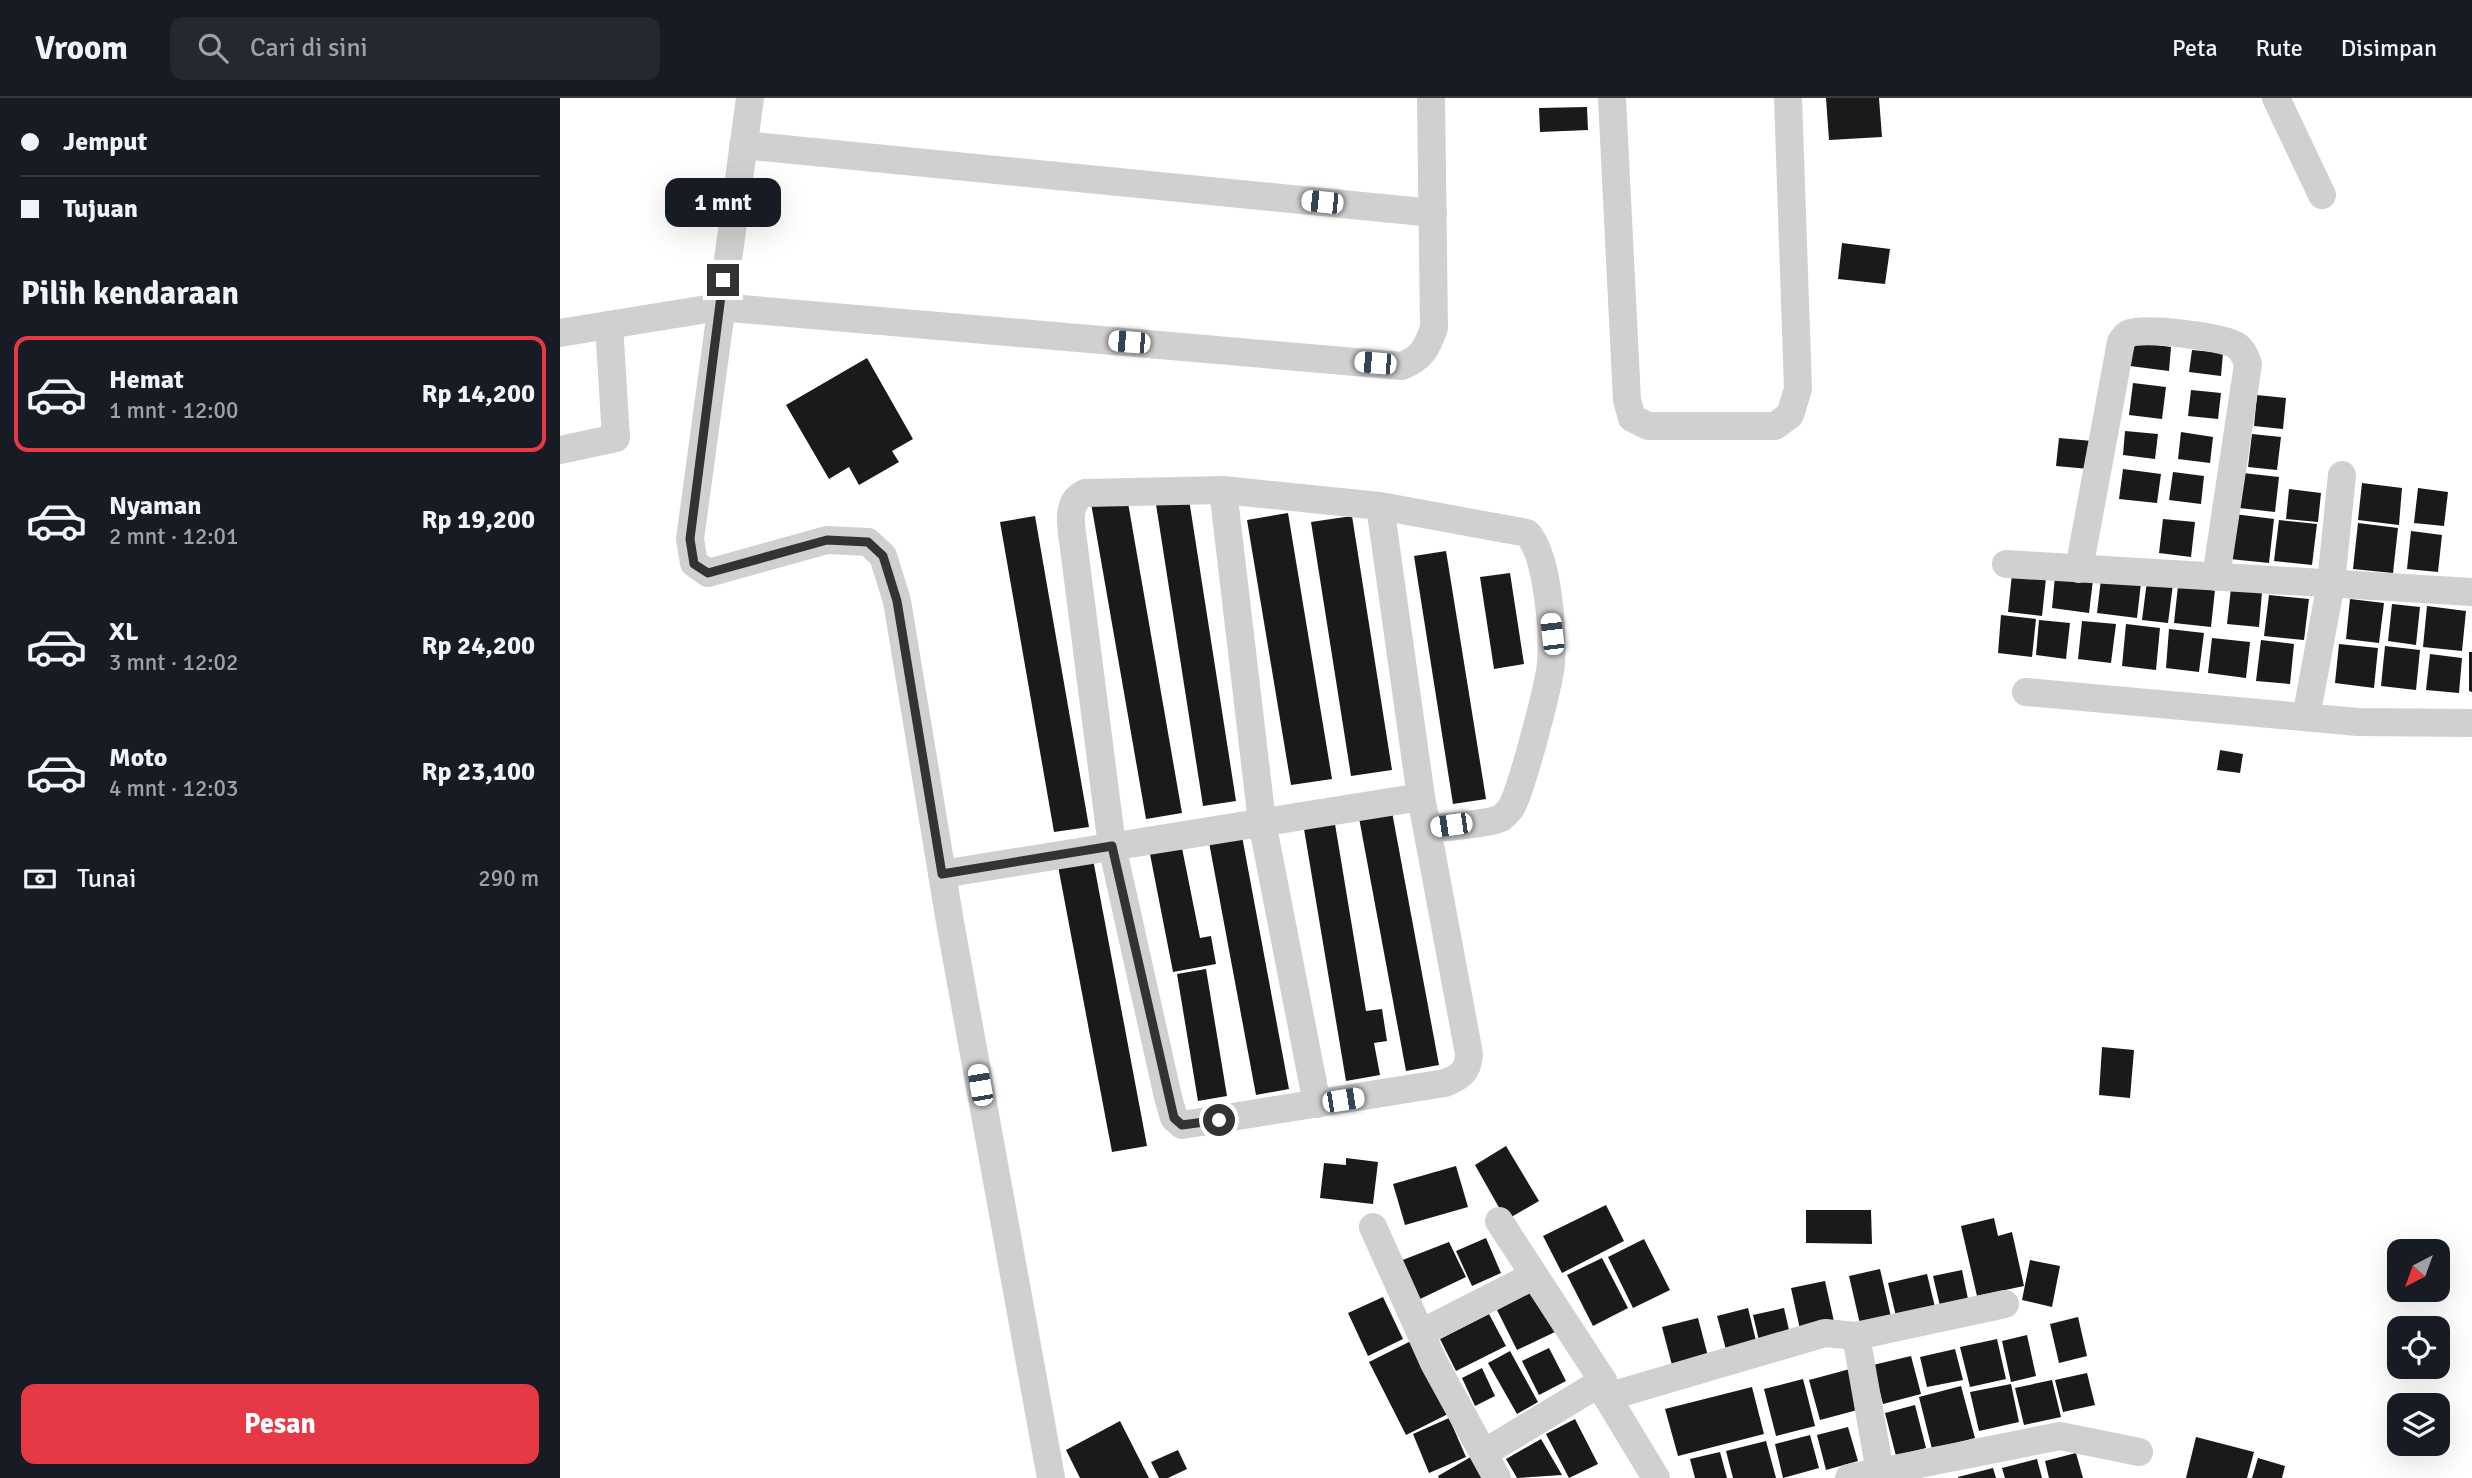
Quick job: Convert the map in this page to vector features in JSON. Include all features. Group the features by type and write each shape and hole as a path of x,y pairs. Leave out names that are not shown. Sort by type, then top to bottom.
{"street":[{"path":"750,98 719,307 690,539 694,564 708,573 827,540 868,542 883,556 897,601 942,874 1051,1478"},
{"path":"560,333 719,307 1402,366 1417,360 1427,348 1434,328 1430,98"},
{"path":"1612,98 1627,400 1632,418 1648,426 1775,426 1790,415 1798,389 1788,98"},
{"path":"2276,98 2322,195"},
{"path":"743,145 1433,213"},
{"path":"560,450 616,438 609,325"},
{"path":"2079,569 2121,342 2129,333 2143,331 2217,339 2235,344 2244,353 2248,364 2216,577"},
{"path":"2306,718 2331,583 2342,475"},
{"path":"1380,506 1421,797 1469,1054 1469,1067 1460,1077 1445,1083 1182,1125 1174,1118 1112,846 1074,548 1073,502 1085,493 1223,490 1380,506 1527,533 1534,540 1545,584 1552,634 1551,666 1511,808 1500,818 1427,829"},
{"path":"1223,490 1262,822 1317,1104"},
{"path":"2006,564 2472,592"},
{"path":"2026,692 2358,722 2472,723"},
{"path":"942,874 1421,797"},
{"path":"1499,1221 1605,1389 1656,1478"},
{"path":"1373,1227 1421,1332 1497,1478"},
{"path":"1421,1332 1533,1276"},
{"path":"1484,1453 1605,1389 1825,1334 1856,1336 2005,1304"},
{"path":"1856,1336 1880,1472"},
{"path":"1849,1478 2060,1436 2139,1452"}],"building":[{"path":"1826,98 1879,98 1882,137 1829,140"},
{"path":"1587,107 1588,130 1540,132 1539,108"},
{"path":"1842,243 1890,249 1885,284 1838,279"},
{"path":"2133,342 2171,347 2169,371 2130,366"},
{"path":"2192,350 2223,353 2221,376 2189,372"},
{"path":"867,358 913,439 892,451 899,462 859,485 849,467 829,479 786,405"},
{"path":"2133,383 2166,387 2162,419 2129,415"},
{"path":"2191,390 2221,393 2218,419 2188,416"},
{"path":"2257,395 2286,398 2283,429 2254,426"},
{"path":"2125,431 2158,434 2155,459 2123,455"},
{"path":"2181,432 2213,437 2210,463 2178,459"},
{"path":"2252,434 2281,437 2277,470 2248,467"},
{"path":"2059,438 2092,441 2089,469 2056,466"},
{"path":"2123,469 2161,474 2157,503 2119,499"},
{"path":"2173,472 2204,476 2201,504 2169,500"},
{"path":"2243,473 2279,477 2275,512 2239,508"},
{"path":"2362,483 2402,488 2399,525 2358,520"},
{"path":"2418,488 2448,492 2444,526 2414,523"},
{"path":"2289,489 2321,493 2318,522 2286,519"},
{"path":"1188,493 1236,801 1203,806 1155,498"},
{"path":"1127,497 1182,813 1146,819 1091,503"},
{"path":"1288,513 1332,779 1291,785 1247,520"},
{"path":"2234,514 2274,519 2269,563 2230,559"},
{"path":"1035,516 1089,827 1054,832 1000,522"},
{"path":"1352,516 1392,770 1351,776 1311,522"},
{"path":"2163,519 2195,522 2191,557 2159,553"},
{"path":"2279,520 2317,524 2312,565 2274,561"},
{"path":"2358,523 2398,528 2393,573 2353,569"},
{"path":"2411,531 2442,535 2438,572 2407,569"},
{"path":"1446,551 1486,799 1453,804 1414,556"},
{"path":"1510,573 1524,664 1494,669 1480,577"},
{"path":"2012,574 2046,578 2042,616 2008,612"},
{"path":"2055,576 2093,580 2089,613 2052,608"},
{"path":"2101,579 2141,583 2137,618 2097,613"},
{"path":"2147,581 2173,584 2168,623 2142,620"},
{"path":"2178,586 2215,590 2211,627 2174,623"},
{"path":"2231,588 2262,592 2259,627 2227,624"},
{"path":"2269,595 2309,599 2304,640 2264,636"},
{"path":"2350,599 2384,603 2379,643 2346,639"},
{"path":"2392,604 2420,607 2416,645 2388,641"},
{"path":"2427,606 2466,611 2462,651 2423,647"},
{"path":"2001,615 2036,619 2032,657 1998,653"},
{"path":"2039,620 2070,623 2066,659 2036,655"},
{"path":"2082,621 2116,624 2111,663 2078,659"},
{"path":"2126,624 2160,628 2156,670 2122,666"},
{"path":"2169,629 2204,633 2199,672 2166,668"},
{"path":"2212,638 2250,642 2246,678 2208,673"},
{"path":"2261,640 2294,644 2290,684 2256,681"},
{"path":"2339,644 2378,648 2374,688 2335,683"},
{"path":"2385,646 2420,650 2416,690 2381,686"},
{"path":"2469,652 2472,652 2472,692 2469,691"},
{"path":"2430,654 2462,658 2459,693 2426,690"},
{"path":"2220,750 2243,754 2240,773 2217,770"},
{"path":"1392,812 1439,1065 1406,1071 1359,818"},
{"path":"1334,818 1366,1011 1382,1009 1387,1041 1374,1043 1380,1075 1346,1081 1303,823"},
{"path":"1241,831 1289,1089 1256,1095 1208,837"},
{"path":"1181,843 1200,938 1211,936 1216,964 1173,972 1149,849"},
{"path":"1093,859 1147,1146 1112,1152 1058,866"},
{"path":"1206,969 1227,1096 1198,1101 1177,974"},
{"path":"2102,1047 2134,1050 2130,1098 2099,1095"},
{"path":"1506,1146 1539,1201 1506,1220 1475,1165"},
{"path":"1346,1158 1378,1162 1373,1204 1320,1198 1324,1163 1346,1165"},
{"path":"1456,1166 1468,1207 1405,1225 1393,1184"},
{"path":"1606,1205 1624,1241 1562,1273 1543,1236"},
{"path":"1806,1210 1871,1210 1872,1244 1806,1243"},
{"path":"1994,1218 1998,1236 2012,1232 2024,1286 1977,1296 1961,1226"},
{"path":"1486,1238 1501,1273 1472,1286 1456,1251"},
{"path":"1644,1239 1670,1290 1633,1308 1608,1257"},
{"path":"1449,1242 1466,1277 1418,1300 1400,1261"},
{"path":"1602,1258 1628,1308 1593,1326 1567,1275"},
{"path":"2030,1260 2060,1266 2052,1307 2022,1300"},
{"path":"1880,1269 1891,1317 1860,1324 1849,1276"},
{"path":"1962,1270 1968,1299 1940,1306 1933,1276"},
{"path":"1927,1274 1935,1307 1896,1316 1888,1283"},
{"path":"1825,1281 1835,1326 1801,1334 1791,1288"},
{"path":"1534,1291 1555,1332 1517,1350 1497,1310"},
{"path":"1383,1297 1403,1339 1368,1356 1348,1313"},
{"path":"1748,1308 1758,1349 1728,1357 1717,1316"},
{"path":"1784,1308 1791,1339 1760,1345 1753,1315"},
{"path":"1489,1314 1506,1346 1456,1371 1440,1339"},
{"path":"2078,1317 2087,1356 2059,1363 2050,1324"},
{"path":"1698,1318 1709,1360 1673,1369 1662,1327"},
{"path":"2027,1335 2036,1376 2011,1382 2002,1341"},
{"path":"1997,1339 2006,1379 1970,1387 1960,1347"},
{"path":"1411,1341 1448,1414 1406,1435 1369,1362"},
{"path":"1549,1348 1566,1381 1539,1395 1522,1361"},
{"path":"1955,1349 1963,1380 1927,1387 1920,1357"},
{"path":"1510,1351 1538,1402 1517,1414 1488,1363"},
{"path":"1911,1356 1921,1394 1883,1404 1873,1365"},
{"path":"1482,1368 1495,1396 1475,1406 1462,1378"},
{"path":"1850,1369 1861,1409 1820,1420 1809,1380"},
{"path":"2087,1373 2095,1405 2063,1412 2055,1380"},
{"path":"1803,1379 1815,1426 1776,1436 1764,1389"},
{"path":"2052,1380 2061,1417 2024,1425 2015,1388"},
{"path":"2011,1384 2019,1422 1979,1431 1970,1392"},
{"path":"1961,1386 1975,1438 1932,1449 1919,1397"},
{"path":"1752,1387 1764,1434 1678,1456 1665,1409"},
{"path":"1915,1405 1926,1448 1896,1456 1885,1413"},
{"path":"1449,1418 1466,1457 1429,1473 1413,1434"},
{"path":"1575,1419 1598,1464 1569,1478 1546,1434"},
{"path":"1120,1421 1149,1478 1080,1478 1066,1450"},
{"path":"1848,1427 1858,1461 1826,1470 1817,1435"},
{"path":"1810,1435 1819,1468 1783,1478 1775,1444"},
{"path":"2196,1437 2254,1452 2247,1478 2186,1478"},
{"path":"1541,1439 1562,1475 1517,1478 1506,1459"},
{"path":"1766,1441 1776,1478 1733,1478 1726,1451"},
{"path":"1178,1450 1187,1469 1168,1478 1159,1478 1151,1462"},
{"path":"1720,1452 1727,1478 1695,1478 1690,1459"},
{"path":"2076,1453 2083,1478 2049,1478 2045,1461"},
{"path":"1474,1455 1488,1478 1439,1478 1438,1476"},
{"path":"2258,1458 2285,1466 2282,1478 2252,1478"},
{"path":"2037,1459 2042,1478 2005,1478 2002,1468"},
{"path":"1993,1468 1996,1478 1958,1478 1958,1477"}],"route":[{"path":"723,280 690,539 694,564 708,573 827,540 868,542 883,556 897,601 942,874 1112,846 1174,1118 1182,1125 1219,1120"}]}
